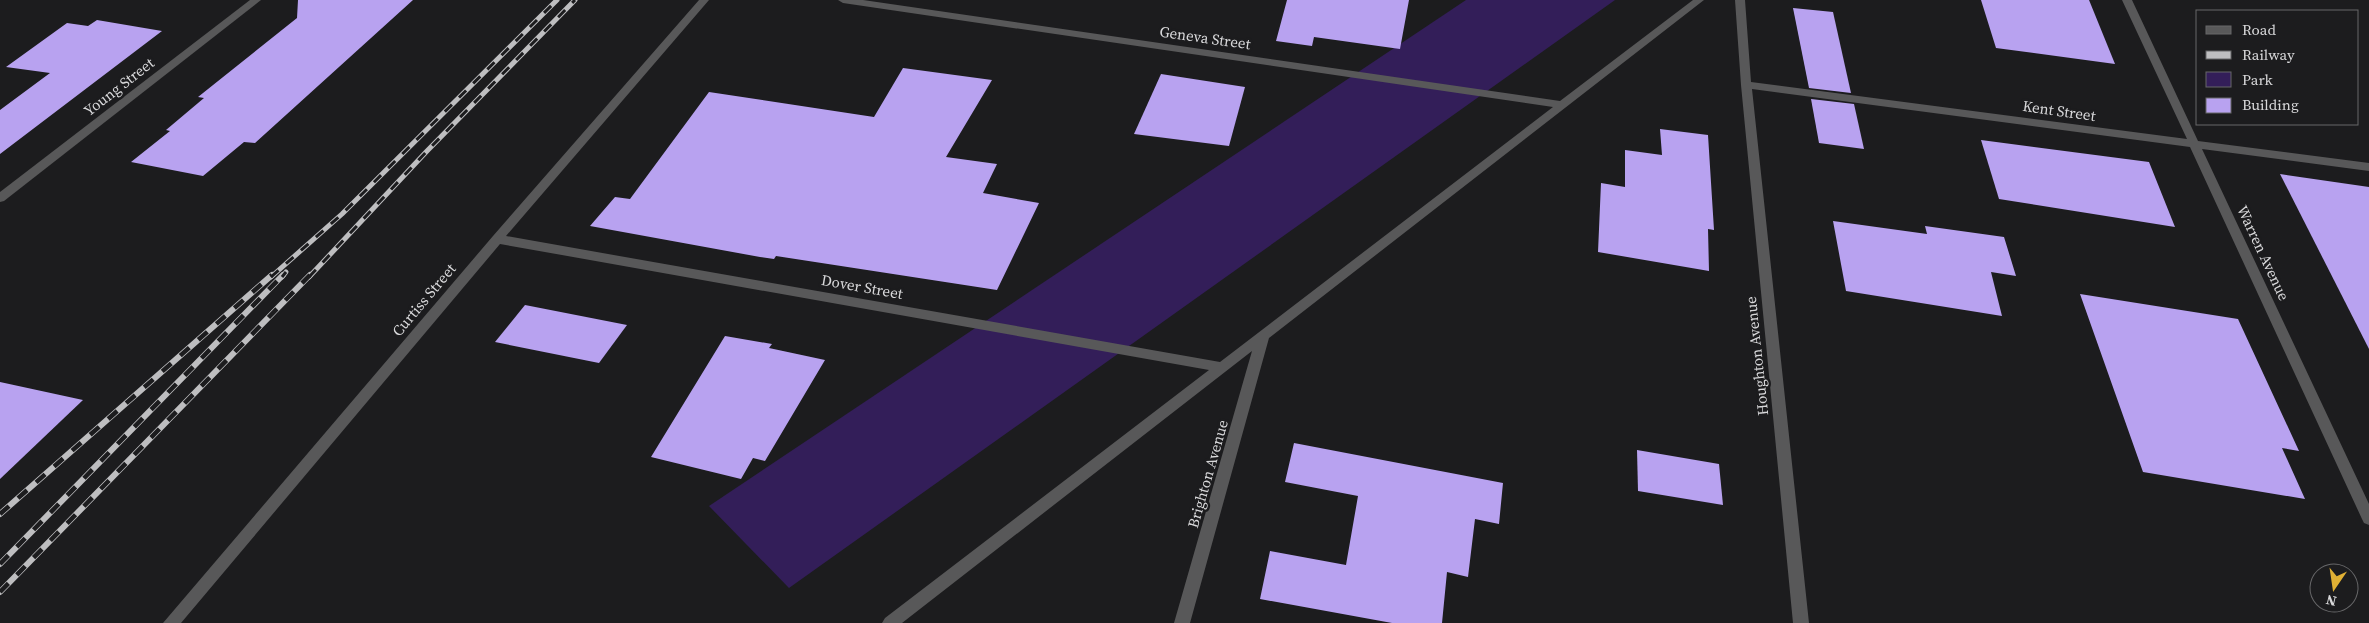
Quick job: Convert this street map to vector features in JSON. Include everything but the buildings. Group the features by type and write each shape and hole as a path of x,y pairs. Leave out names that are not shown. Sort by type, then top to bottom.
{"street":[{"name":"Young Street","path":"0,198 256,0"},
{"name":"Curtiss Street","path":"171,623 497,239 704,0"},
{"name":"Geneva Street","path":"843,0 1563,106"},
{"path":"890,623 1264,333 1563,106 1699,0"},
{"name":"Houghton Avenue","path":"1740,0 1746,85 1801,623"},
{"name":"Warren Avenue","path":"2127,0 2369,519"},
{"name":"Kent Street","path":"1746,85 2369,168"},
{"name":"Dover Street","path":"497,239 1222,367"},
{"name":"Brighton Avenue","path":"1182,623 1264,333"}],"green space":[{"path":"1466,0 1615,0 789,588 709,506"}],"railway":[{"path":"271,277 342,214 557,0"},
{"path":"309,277 427,151 575,0"},
{"path":"282,277 286,272"},
{"path":"0,514 272,275"},
{"path":"0,564 283,275"},
{"path":"0,592 310,275"}]}
